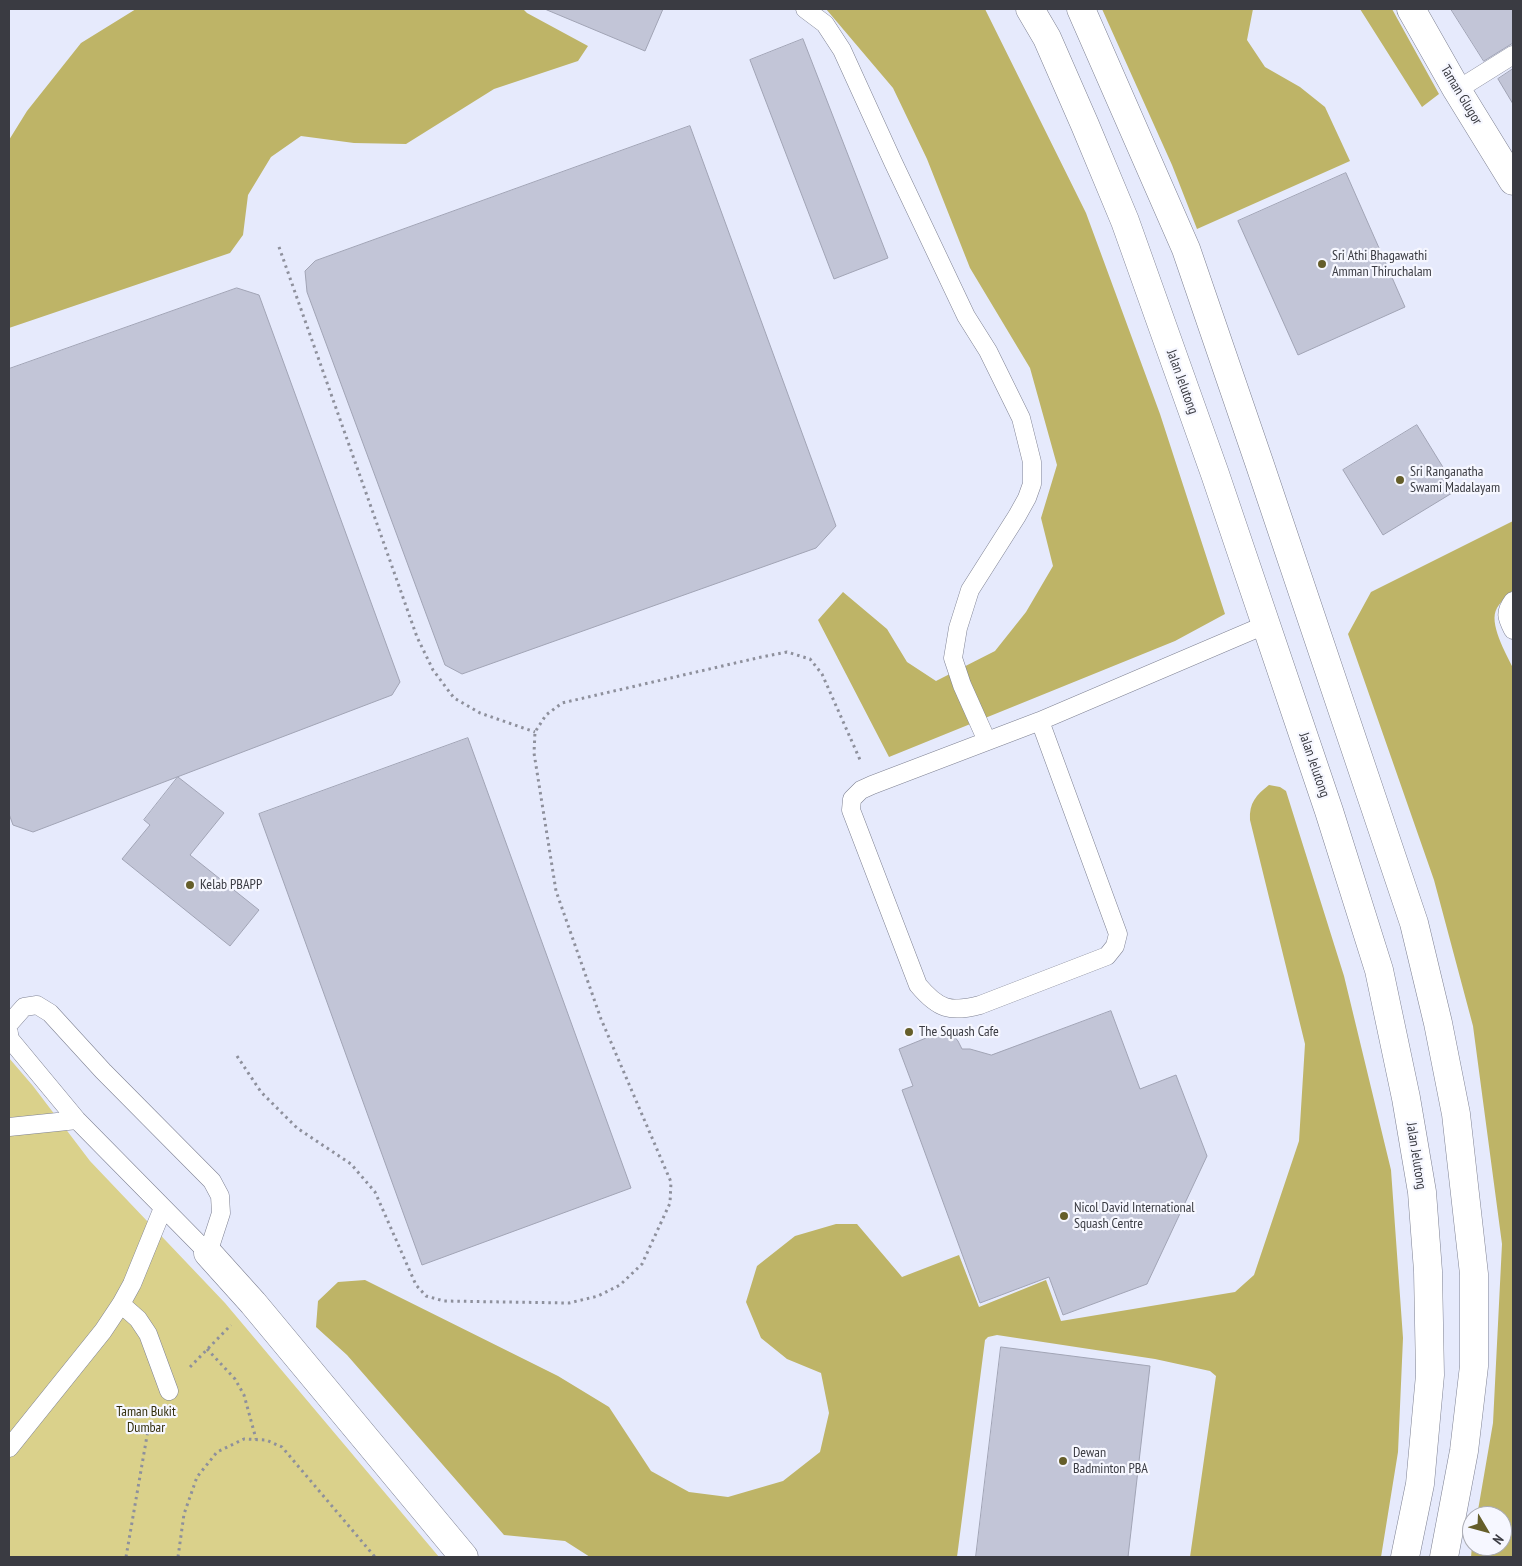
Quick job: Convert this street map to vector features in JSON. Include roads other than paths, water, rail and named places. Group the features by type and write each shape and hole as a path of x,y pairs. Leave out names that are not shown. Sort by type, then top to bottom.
{"main road":[{"name":"Jalan Jelutong","path":"1030,9 1051,47 1125,221 1215,474 1329,811 1378,970 1406,1098 1422,1192 1428,1270 1430,1375 1420,1484 1405,1557"},
{"path":"1081,9 1186,249 1414,923 1436,1014 1456,1114 1474,1274 1474,1366 1464,1451 1444,1557"},
{"name":"Taman Glugor","path":"1411,9 1457,90 1513,181"},
{"path":"208,1253 253,1303 464,1557"}],"lane":[{"path":"805,9 825,24 842,50 892,162 966,316 988,351 1021,418 1032,462 1032,484 1027,498 970,590 958,628 953,658 962,685 987,741"},
{"path":"1457,90 1513,55"},
{"path":"1513,601 1507,610 1507,617 1513,630"},
{"path":"1040,721 1118,934 1115,946 1107,956 980,1006 963,1010 948,1008 931,1000 918,985 851,810 852,799 861,790 872,785 1040,721 1266,625"},
{"path":"9,1024 24,1007 37,1005 50,1013 103,1071 212,1181 220,1196 221,1213 208,1253 77,1120 9,1038 9,1033"},
{"path":"9,1127 77,1120"},
{"path":"9,1448 103,1331 121,1304 132,1284 163,1208"},
{"path":"121,1304 138,1319 148,1334 169,1391"}],"place":[{"name":"Sri Athi Bhagawathi Amman Thiruchalam","path":"1322,264"},
{"name":"Sri Ranganatha Swami Madalayam","path":"1400,480"},
{"name":"Kelab PBAPP","path":"190,885"},
{"name":"The Squash Cafe","path":"909,1032"},
{"name":"Nicol David International Squash Centre","path":"1064,1216"},
{"name":"Dewan Badminton PBA","path":"1063,1461"}],"park label":[{"name":"Taman Bukit Dumbar","path":"146,1420"}]}
